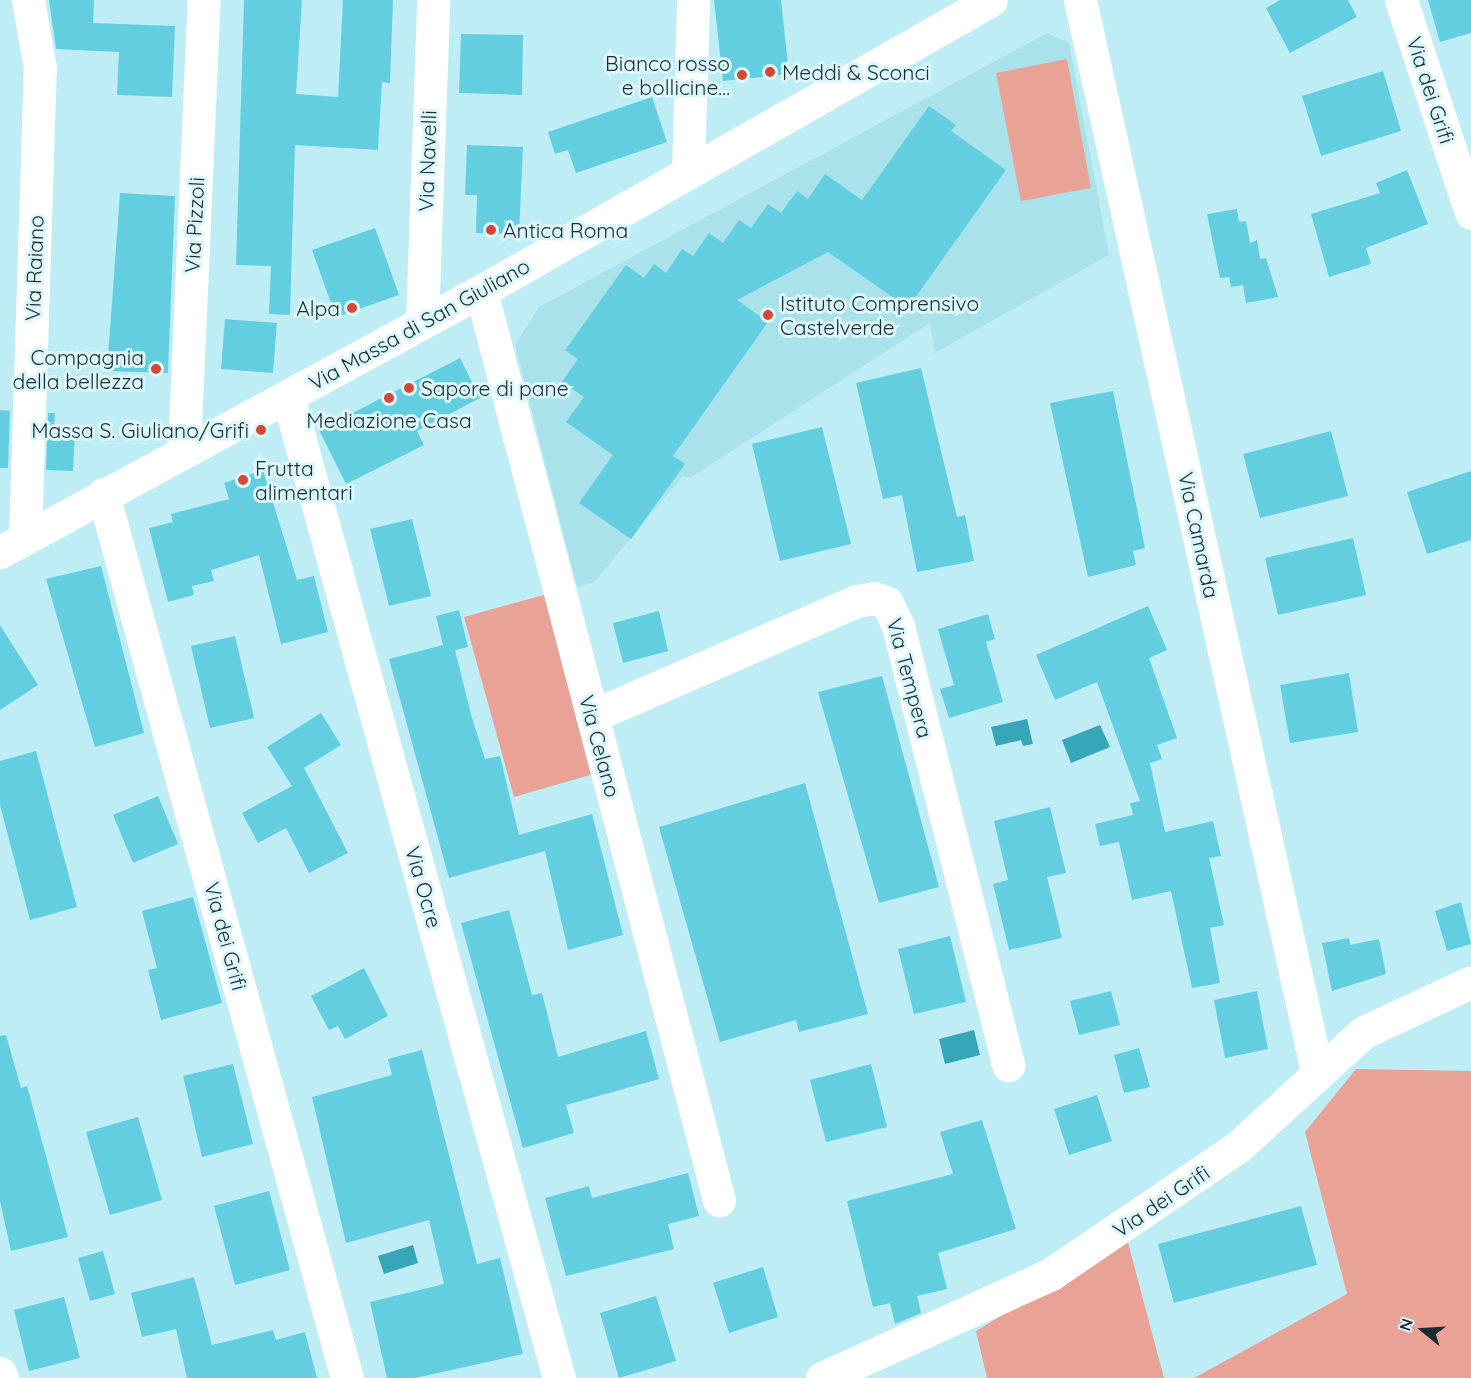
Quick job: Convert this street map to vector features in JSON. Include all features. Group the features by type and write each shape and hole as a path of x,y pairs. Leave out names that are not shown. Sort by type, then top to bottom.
{"street":[{"name":"Via Raiano","path":"13,545 40,68 28,0"},
{"name":"Via Pizzoli","path":"184,450 204,0"},
{"name":"Via Navelli","path":"422,323 433,0"},
{"path":"688,171 693,0"},
{"name":"Via Camarda","path":"1080,0 1317,1071"},
{"name":"Via dei Grifi","path":"1401,0 1471,213"},
{"name":"Via Massa di San Giuliano","path":"13,545 184,450 288,397 481,291 983,2"},
{"name":"Via Celano","path":"481,291 719,1200"},
{"name":"Via Ocre","path":"288,397 559,1378"},
{"name":"Via dei Grifi","path":"103,494 347,1378"},
{"name":"Via Tempera","path":"592,716 856,601 874,598 887,603 898,626 1008,1065"},
{"name":"Via dei Grifi","path":"822,1378 1052,1274 1239,1146 1317,1071 1374,1025 1471,982"},
{"path":"0,1372 2,1378"}],"shaded area":[{"name":"Istituto Comprensivo Castelverde","path":"1047,33 1069,43 1109,255 935,353 930,323 690,478 683,476 594,582 577,587 515,345 539,307"},
{"path":"1067,59 1091,188 1021,201 996,73"},
{"path":"547,594 597,773 514,797 464,617"},
{"path":"1027,719 1033,744 1023,746 1021,740 996,746 991,727"},
{"path":"1100,725 1110,747 1071,763 1062,740"},
{"path":"974,1030 980,1055 945,1064 939,1039"},
{"path":"1356,1069 1471,1071 1471,1378 1194,1378 1347,1294 1305,1132"},
{"path":"1127,1239 1164,1378 987,1378 976,1331"},
{"path":"413,1245 418,1263 384,1274 378,1256"}],"building":[{"path":"49,0 94,0 93,23 175,26 172,97 117,95 119,52 56,49"},
{"path":"244,0 302,0 296,94 338,97 343,0 393,0 390,83 382,82 378,150 295,145 290,315 269,314 271,266 236,265"},
{"path":"714,0 781,0 789,74 723,81"},
{"path":"1280,0 1348,0 1357,17 1290,53 1266,8"},
{"path":"1428,0 1471,0 1471,33 1440,42"},
{"path":"461,34 523,35 522,95 459,93"},
{"path":"1383,71 1401,131 1321,156 1302,96"},
{"path":"652,97 667,142 576,173 568,150 555,154 548,132"},
{"path":"929,106 956,125 951,131 1006,170 908,308 828,252 737,300 768,322 673,456 685,464 631,539 579,503 613,455 566,422 584,397 562,382 578,359 565,350 626,265 644,278 654,264 666,273 682,249 693,256 709,233 723,243 739,220 751,228 768,204 781,213 797,191 808,199 825,174 862,200"},
{"path":"467,145 523,147 519,234 476,233 477,195 465,195"},
{"path":"1407,170 1428,224 1366,248 1371,264 1329,277 1311,214 1380,193 1376,183"},
{"path":"120,193 175,196 168,373 107,371"},
{"path":"1237,209 1239,222 1246,221 1250,243 1257,240 1260,259 1266,258 1278,297 1246,303 1243,285 1231,287 1229,277 1220,278 1207,214"},
{"path":"375,228 399,295 336,317 312,250"},
{"path":"225,319 277,323 273,373 221,369"},
{"path":"460,358 480,398 417,431 424,445 346,484 319,430"},
{"path":"921,368 957,517 965,515 974,561 917,572 902,495 883,499 856,383"},
{"path":"1113,391 1145,548 1133,551 1136,565 1088,577 1050,403"},
{"path":"0,410 10,411 8,468 0,468"},
{"path":"48,413 55,413 54,433 75,434 73,471 46,470"},
{"path":"822,427 851,544 780,561 752,444"},
{"path":"1331,431 1348,496 1260,518 1243,454"},
{"path":"263,470 297,580 314,576 328,632 281,644 259,555 211,570 214,581 192,586 194,595 168,602 149,528 173,522 171,514 229,499 224,483"},
{"path":"1471,471 1471,540 1427,554 1407,492"},
{"path":"412,519 431,596 389,606 370,529"},
{"path":"1353,538 1366,595 1278,615 1265,558"},
{"path":"101,566 144,733 95,747 46,579"},
{"path":"1148,606 1167,650 1149,658 1177,738 1157,745 1162,759 1150,763 1165,832 1213,821 1221,856 1209,858 1224,925 1210,928 1220,983 1192,988 1171,891 1132,900 1119,842 1100,846 1095,824 1133,815 1130,803 1140,801 1097,682 1055,700 1036,655"},
{"path":"459,610 468,647 455,650 472,718 485,759 500,756 519,835 592,814 623,935 568,950 545,851 449,878 389,659 443,645 436,616"},
{"path":"659,611 668,651 623,663 613,623"},
{"path":"988,614 995,639 986,642 1003,702 949,718 940,689 954,685 938,629"},
{"path":"0,625 38,685 0,710"},
{"path":"235,636 254,718 210,728 191,646"},
{"path":"1349,673 1358,732 1290,743 1280,685"},
{"path":"882,676 939,887 879,903 818,692"},
{"path":"321,713 341,745 304,768 348,853 309,873 286,828 258,843 242,813 292,786 267,747"},
{"path":"36,751 77,907 30,920 0,805 0,761"},
{"path":"805,783 868,1014 799,1032 796,1020 720,1042 659,827"},
{"path":"158,796 178,844 133,863 113,815"},
{"path":"1050,807 1066,873 1047,877 1062,938 1009,950 993,884 1008,880 994,821"},
{"path":"193,897 222,1003 161,1020 148,970 157,968 142,911"},
{"path":"1461,902 1471,944 1447,951 1435,911"},
{"path":"509,910 532,995 542,993 558,1057 646,1031 659,1079 566,1105 574,1133 523,1148 461,923"},
{"path":"950,936 966,1002 914,1014 898,949"},
{"path":"1349,938 1350,945 1379,939 1386,974 1332,991 1322,943"},
{"path":"364,968 388,1016 345,1039 338,1026 329,1030 311,996"},
{"path":"1111,991 1120,1025 1079,1035 1070,1001"},
{"path":"1257,991 1268,1049 1225,1058 1214,1000"},
{"path":"6,1035 21,1088 27,1086 68,1237 11,1251 0,1201 0,1036"},
{"path":"1139,1048 1150,1087 1124,1093 1114,1055"},
{"path":"422,1050 477,1264 500,1258 523,1354 415,1378 387,1378 370,1302 444,1284 429,1220 346,1243 312,1097 392,1075 388,1059"},
{"path":"233,1064 253,1144 202,1157 183,1076"},
{"path":"871,1064 887,1127 826,1142 810,1080"},
{"path":"1097,1095 1112,1141 1069,1155 1054,1109"},
{"path":"138,1117 162,1200 110,1215 86,1132"},
{"path":"982,1120 1016,1229 938,1253 947,1289 917,1296 921,1313 895,1324 890,1303 873,1307 847,1201 953,1174 940,1132"},
{"path":"688,1173 699,1216 668,1224 674,1249 566,1276 545,1198 589,1186 592,1198"},
{"path":"269,1191 290,1270 235,1285 214,1206"},
{"path":"1301,1206 1317,1265 1174,1303 1158,1244"},
{"path":"103,1251 115,1294 90,1301 78,1258"},
{"path":"763,1267 778,1317 729,1333 713,1283"},
{"path":"194,1277 212,1345 273,1330 276,1340 305,1332 317,1378 187,1378 176,1329 142,1337 131,1293"},
{"path":"656,1296 676,1361 619,1378 600,1313"},
{"path":"64,1297 80,1358 29,1371 14,1310"}],"place":[{"name":"Meddi & Sconci","path":"770,72"},
{"name":"Bianco rosso e bollicine…","path":"742,75"},
{"name":"Antica Roma","path":"491,230"},
{"name":"Alpa","path":"352,308"},
{"name":"Istituto Comprensivo Castelverde","path":"768,315"},
{"name":"Compagnia della bellezza","path":"156,369"},
{"name":"Sapore di pane","path":"409,388"},
{"name":"Mediazione Casa","path":"389,398"},
{"name":"Massa S. Giuliano/Grifi","path":"261,430"},
{"name":"Frutta alimentari","path":"243,480"}]}
